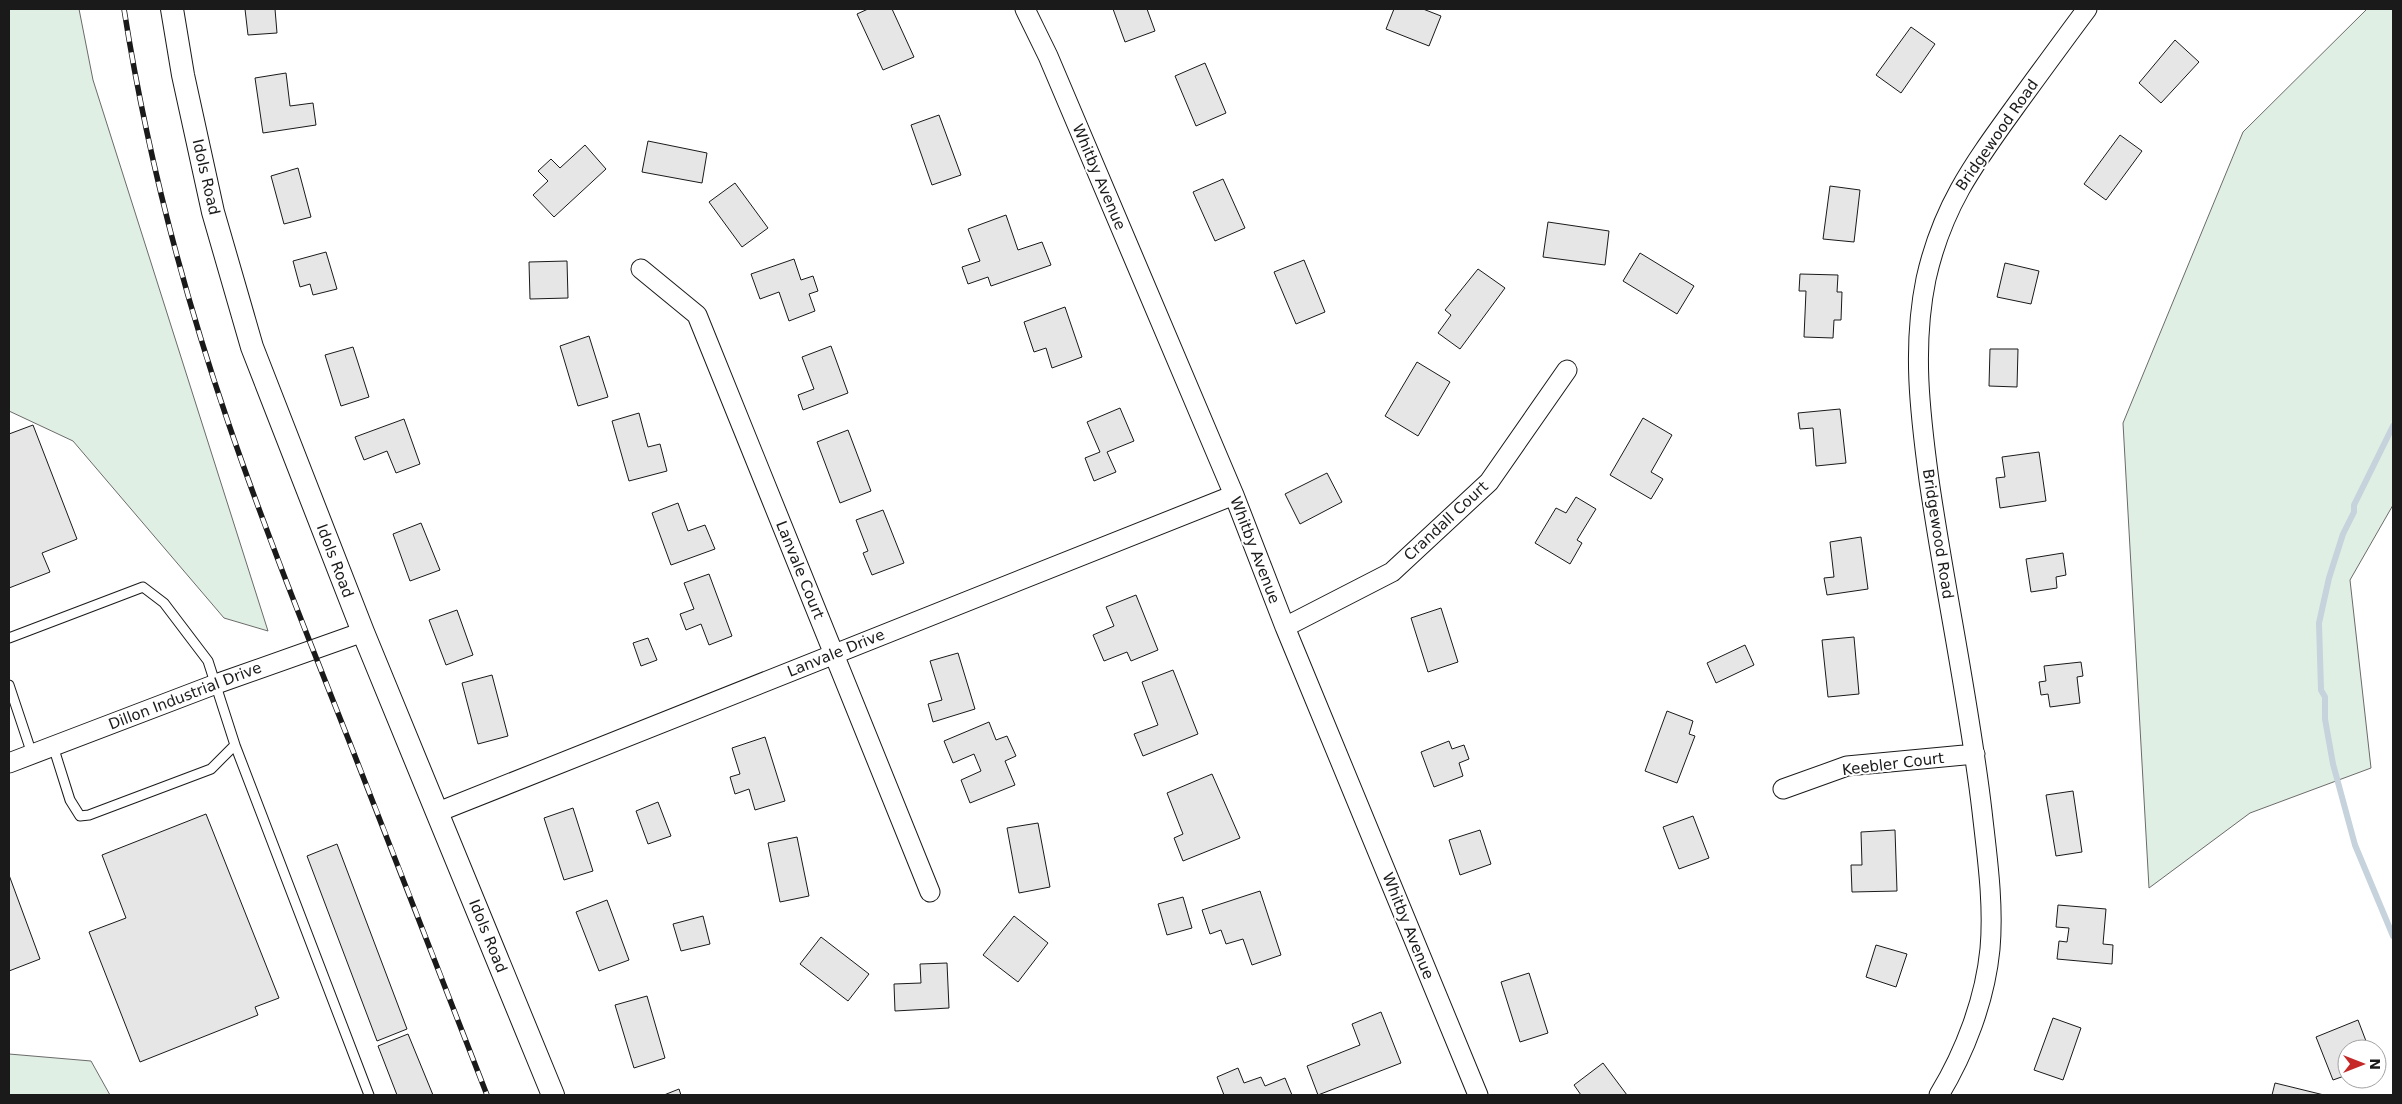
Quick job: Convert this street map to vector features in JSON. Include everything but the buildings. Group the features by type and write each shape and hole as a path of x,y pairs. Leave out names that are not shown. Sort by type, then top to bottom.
{"street":[{"name":"Idols Road","path":"172,9 183,75 213,212 252,347 363,632 553,1095"},
{"name":"Whitby Avenue","path":"1025,9 1048,56 1234,495 1285,627 1478,1095"},
{"name":"Bridgewood Road","path":"1939,1095 1970,1032 1984,987 1990,951 1991,914 1975,754 1934,517 1920,416 1917,370 1919,324 1926,278 1939,233 1953,199 1971,167 2087,9"},
{"name":"Lanvale Court","path":"641,269 697,315 930,892"},
{"name":"Crandall Court","path":"1285,627 1392,572 1489,482 1567,370"},
{"name":"Lanvale Drive","path":"438,812 1234,495"},
{"name":"Dillon Industrial Drive","path":"9,763 216,684 363,632"},
{"name":"Keebler Court","path":"1783,789 1847,766 1975,754"}],"lane":[{"path":"9,638 143,587 164,602 208,660 234,745 369,1095"},
{"path":"9,684 32,754"},
{"path":"53,746 70,800 80,816 89,815 211,770 234,745"}],"green space":[{"path":"9,9 79,9 93,80 268,631 224,618 73,441 9,411"},
{"path":"2367,9 2393,9 2393,505 2350,580 2371,768 2250,813 2149,888 2123,423 2243,132"},
{"path":"9,1054 91,1061 110,1095 9,1095"}],"waterway":[{"path":"2393,426 2354,505 2354,512 2343,534 2329,578 2319,623 2321,690 2325,697 2325,719 2333,764 2355,845 2393,936"}],"railway":[{"path":"124,9 154,166 195,321 211,372 289,587 487,1095"}]}
